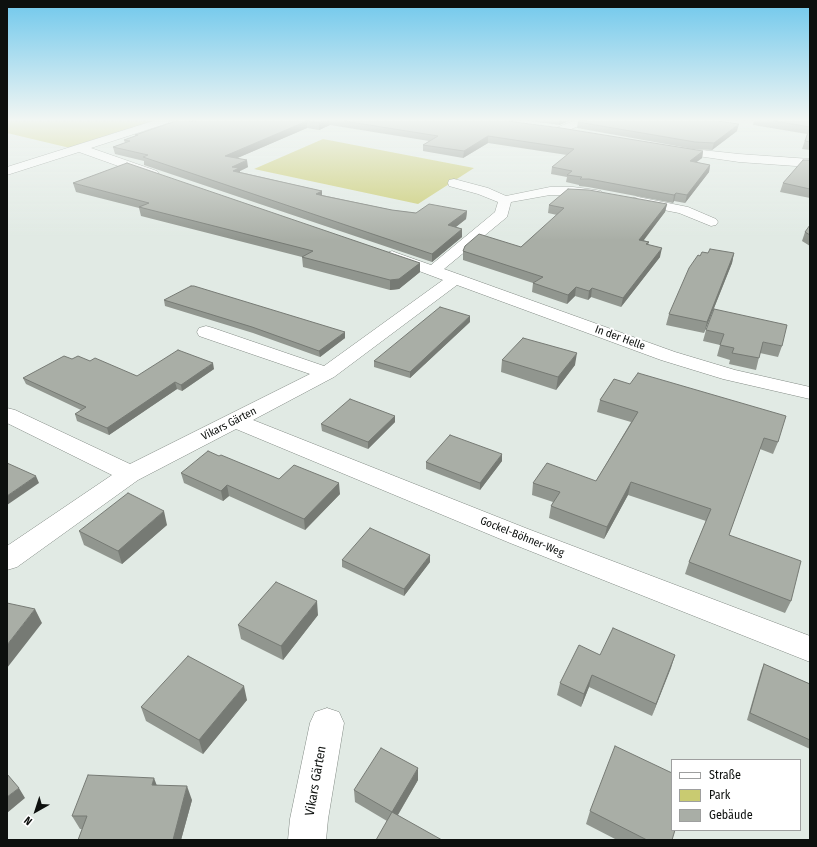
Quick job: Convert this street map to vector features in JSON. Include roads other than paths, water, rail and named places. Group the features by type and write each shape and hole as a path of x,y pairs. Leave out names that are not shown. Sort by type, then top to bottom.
{"street":[{"path":"7,171 40,161"},
{"path":"115,161 167,179"},
{"path":"775,161 810,163"},
{"path":"454,183 484,191 504,200 529,194 562,190 611,196"},
{"path":"626,199 683,210 711,222"},
{"path":"434,270 502,214 504,200"},
{"name":"In der Helle","path":"374,250 434,270 668,356 730,375 810,393"},
{"name":"Vikars Gärten","path":"7,560 130,474 327,373 456,278"},
{"path":"206,332 327,373"},
{"path":"7,415 130,474"},
{"name":"Gockel-Böhner-Weg","path":"236,421 519,536 810,649"},
{"name":"Vikars Gärten","path":"307,840 309,819 327,723"}]}
